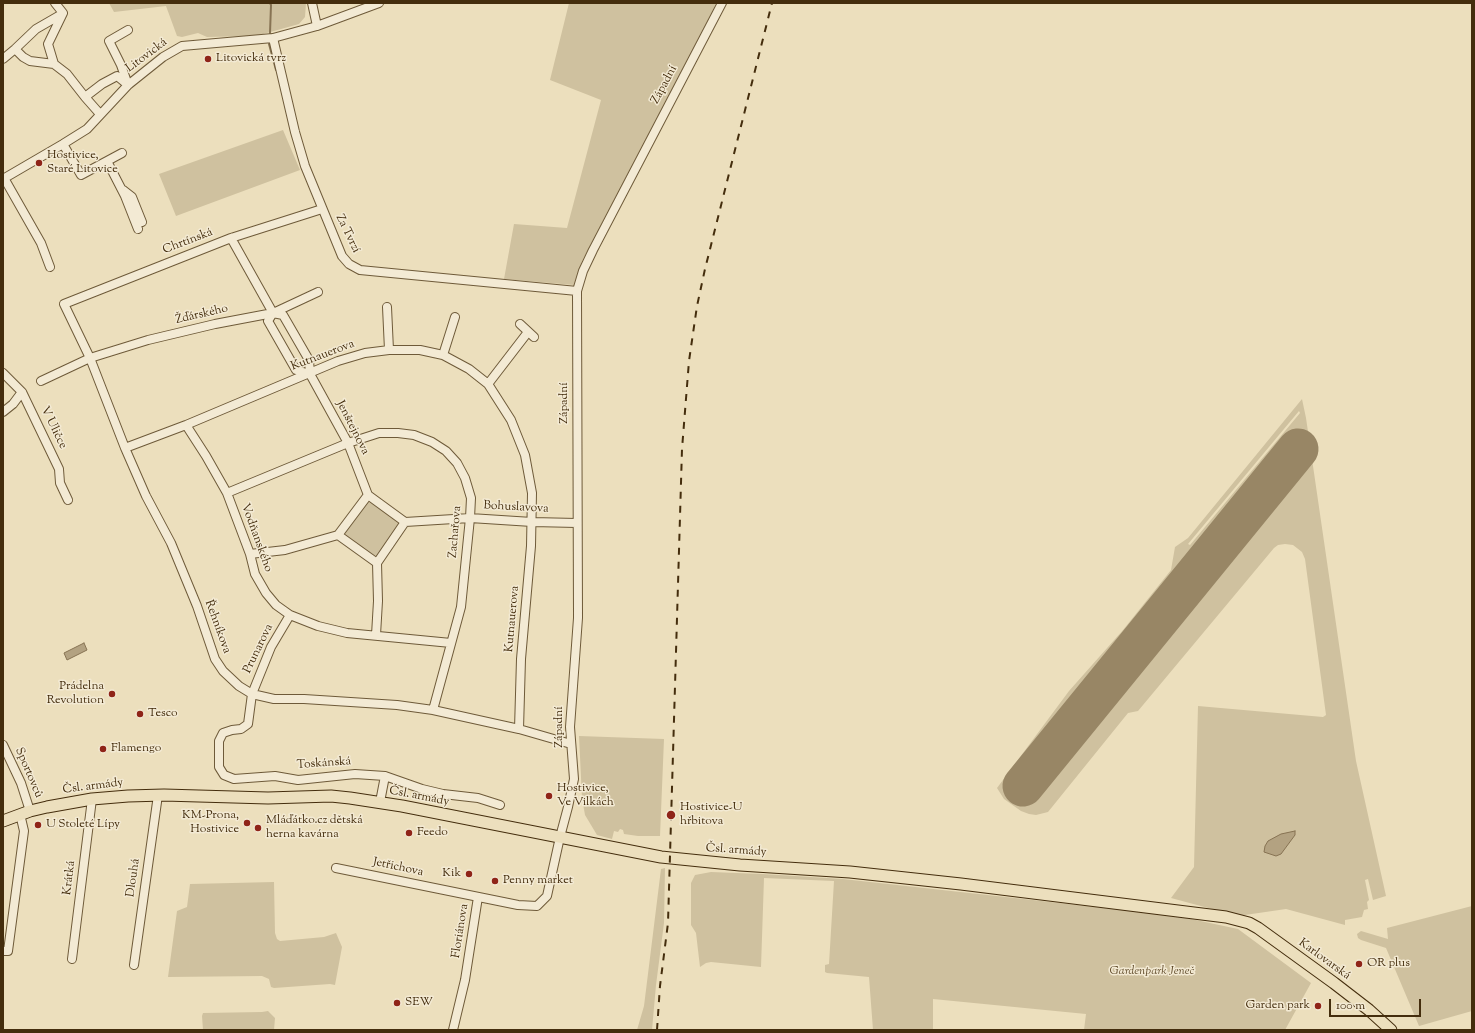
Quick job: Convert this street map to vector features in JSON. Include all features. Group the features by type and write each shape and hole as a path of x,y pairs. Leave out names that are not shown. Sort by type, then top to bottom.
{"main road":[{"name":"Čsl. armády","path":"3,821 54,805 92,799 158,795 268,798 330,796 380,802 662,857 961,884 1226,917 1258,928"},
{"name":"Karlovarská","path":"1258,928 1369,1010 1389,1029"}],"street":[{"path":"55,3 63,13"},
{"path":"312,3 317,26"},
{"name":"Litovická","path":"50,267 41,243 4,178 63,144 87,128 128,85 163,57 182,46 273,38 317,26 379,3"},
{"name":"Západní","path":"560,837 574,779 570,727 578,618 577,291 583,271 593,250 722,3"},
{"path":"3,59 36,29 63,13"},
{"path":"54,64 48,44 63,13"},
{"path":"128,30 109,41 121,65 128,85"},
{"name":"Za Tvrzí","path":"273,38 295,132 305,166 342,256 349,264 360,270 577,291"},
{"path":"15,49 22,57 30,61 54,64 67,74 100,114"},
{"path":"85,97 102,84 117,76 128,85"},
{"path":"63,144 81,175 122,153"},
{"path":"107,161 140,225"},
{"name":"Chrtínská","path":"64,304 231,238 322,209"},
{"name":"Jenštejnova","path":"231,238 273,313 283,315 309,360 310,374 348,443 368,495"},
{"name":"Žďárského","path":"41,381 90,358 148,340 215,324 273,313 318,292"},
{"name":"Řehníkova","path":"64,304 90,358 125,448 146,496 174,550 197,606 215,659 223,671 239,686 252,694 274,699 304,699 396,705 433,710 519,729 571,744"},
{"path":"387,307 389,350"},
{"name":"Jenštejnova","path":"273,313 268,321 296,370 310,374"},
{"path":"443,354 455,317"},
{"path":"488,384 531,334 520,324"},
{"name":"Kutnauerova","path":"125,448 186,425 338,362 365,353 389,350 420,350 443,354 469,369 488,384 511,420 525,455 532,493 531,546 521,659 519,729"},
{"name":"V Uličce","path":"3,373 22,392 59,469 60,483 68,500"},
{"path":"3,412 13,404 22,392"},
{"name":"Vodňanského","path":"186,425 206,456 226,493 250,554 255,574 266,593 276,605 290,615 318,626 347,633 451,643"},
{"name":"Zachařova","path":"226,493 348,443 379,433 414,435 432,442 446,451 457,463 465,478 471,498 470,518 461,607 433,710"},
{"path":"250,554 285,550 338,535 368,495 405,522 377,563 378,601 376,635"},
{"name":"Bohuslavova","path":"405,522 470,518 577,523"},
{"path":"338,535 377,563"},
{"name":"Prunarova","path":"252,694 271,646 290,615"},
{"name":"Toskánská","path":"252,694 248,724 241,729 223,733 219,741 219,767 224,775 234,779 275,776 298,780 356,774 385,776 422,790 478,798 500,805"},
{"name":"Sportovců","path":"3,745 21,783 25,813 24,831 6,951"},
{"path":"380,802 385,776"},
{"name":"Dlouhá","path":"134,965 158,795"},
{"name":"Krátká","path":"72,959 92,799"},
{"name":"Floriánova","path":"453,1030 465,980 478,897 518,905 537,906 547,896 560,837"},
{"name":"Jetřichova","path":"336,868 478,897"}],"green space":[{"path":"109,3 306,3 305,17 299,24 256,36 207,37 198,33 182,37 177,36 166,6 114,12"},
{"path":"569,3 716,3 708,22 582,261 574,285 504,279 514,224 567,228 601,100 550,80"},
{"path":"283,130 300,170 176,216 159,174"},
{"path":"1302,399 1356,761 1386,896 1373,900 1368,879 1365,880 1369,900 1367,902 1368,909 1364,910 1362,917 1345,920 1345,925 1286,909 1238,916 1171,898 1194,867 1198,706 1323,717 1326,715 1305,559 1302,552 1293,545 1278,545 1274,548 1138,711 1128,713 1048,812 1036,815 1021,811 1004,799 997,788 1069,691 1123,630 1171,570 1175,547 1188,538","holes":["1299,411 1300,413 1190,545 1188,544"]},
{"path":"368,502 372,503 400,522 380,555 376,556 348,539 345,534 346,529"},
{"path":"579,736 664,739 660,836 638,836 624,834 623,830 620,829 618,832 614,831 612,839 597,835 585,815 582,798"},
{"path":"665,868 664,923 652,1030 637,1030 644,1006 661,869"},
{"name":"Gardenpark Jeneč","path":"711,872 843,879 1177,916 1238,929 1311,983 1285,1030 1084,1030 1086,1014 933,999 933,1030 873,1030 869,977 825,972 825,965 829,964 834,881 764,878 761,967 711,962 700,967 696,933 691,925 691,883 695,875"},
{"path":"274,882 275,933 277,939 280,941 324,937 336,933 342,947 335,985 330,984 274,988 271,987 269,979 262,976 168,977 177,911 187,907 190,884"},
{"path":"1472,906 1472,1011 1419,1026 1386,948 1361,940 1358,938 1357,934 1361,931 1388,939 1387,928"},
{"path":"268,1011 275,1018 274,1030 203,1030 203,1013"}],"shaded area":[{"path":"84,643 87,650 67,660 64,653"},
{"path":"1295,831 1295,835 1281,854 1276,856 1264,852 1268,841 1281,834"}],"waterway":[{"path":"270,3 270,33"},
{"path":"269,44 276,70"}],"runway":[{"path":"1023,786 1298,449"}],"railway":[{"path":"657,1030 660,986 668,923 682,449 689,361 697,306 705,269 772,3"}],"place":[{"name":"Litovická tvrz","path":"208,59"},
{"name":"Hostivice, Staré Litovice","path":"39,163"},
{"name":"Prádelna Revolution","path":"112,694"},
{"name":"Tesco","path":"140,714"},
{"name":"Flamengo","path":"103,749"},
{"name":"Hostivice, Ve Vilkách","path":"549,796"},
{"name":"Hostivice-U hřbitova","path":"671,815"},
{"name":"KM-Prona, Hostivice","path":"247,823"},
{"name":"U Stoleté Lípy","path":"38,825"},
{"name":"Mláďátko.cz dětská herna kavárna","path":"258,828"},
{"name":"Feedo","path":"409,833"},
{"name":"Kik","path":"469,874"},
{"name":"Penny market","path":"495,881"},
{"name":"OR plus","path":"1359,964"},
{"name":"SEW","path":"397,1003"},
{"name":"Garden park","path":"1318,1006"}]}
